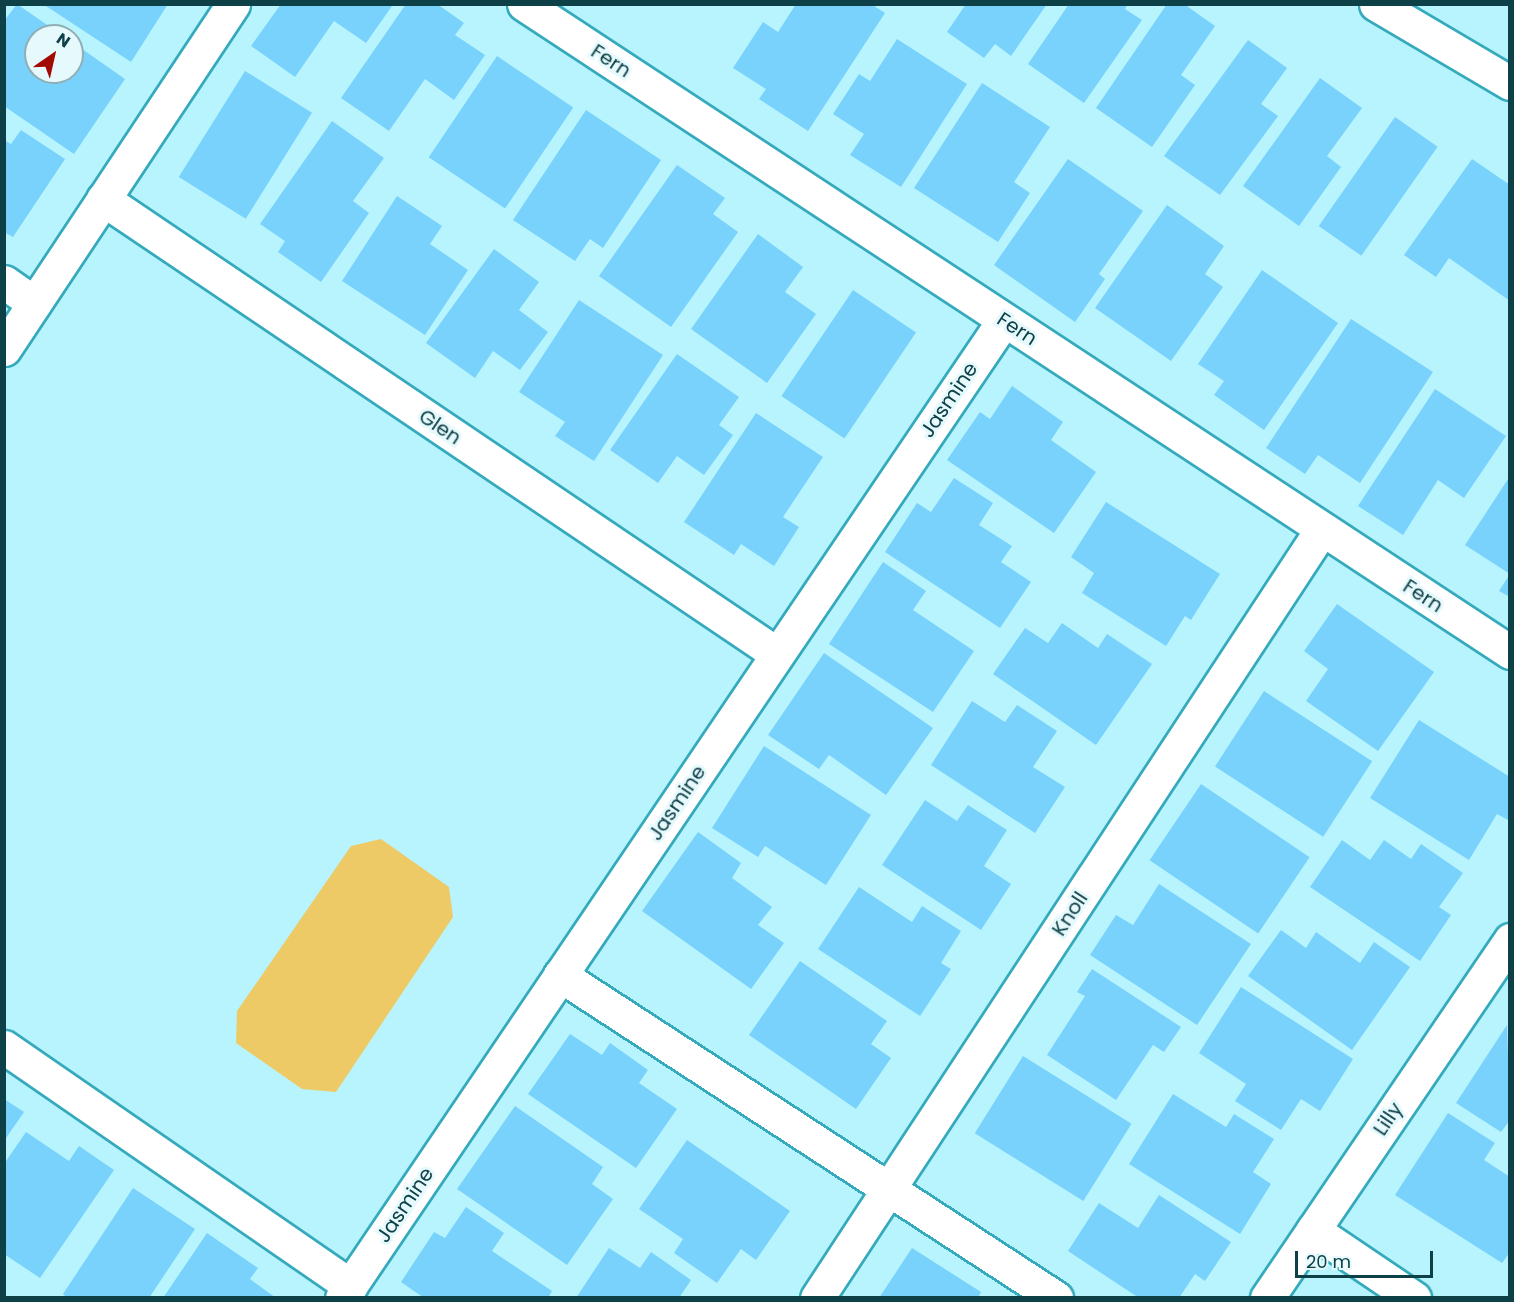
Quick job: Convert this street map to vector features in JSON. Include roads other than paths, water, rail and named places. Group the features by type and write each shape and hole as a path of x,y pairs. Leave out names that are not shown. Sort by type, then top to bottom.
{"street":[{"path":"5,349 233,4"},
{"name":"Fern","path":"524,4 1509,652"},
{"path":"1376,4 1509,83"},
{"name":"Glen","path":"103,199 777,654"},
{"path":"4,282 34,303"},
{"name":"Jasmine","path":"4,1047 346,1292 1004,320"},
{"name":"Knoll","path":"817,1298 1322,529"},
{"name":"Lilly","path":"1268,1298 1509,940"},
{"path":"560,975 1056,1298"},
{"path":"1313,1230 1414,1298"}]}
